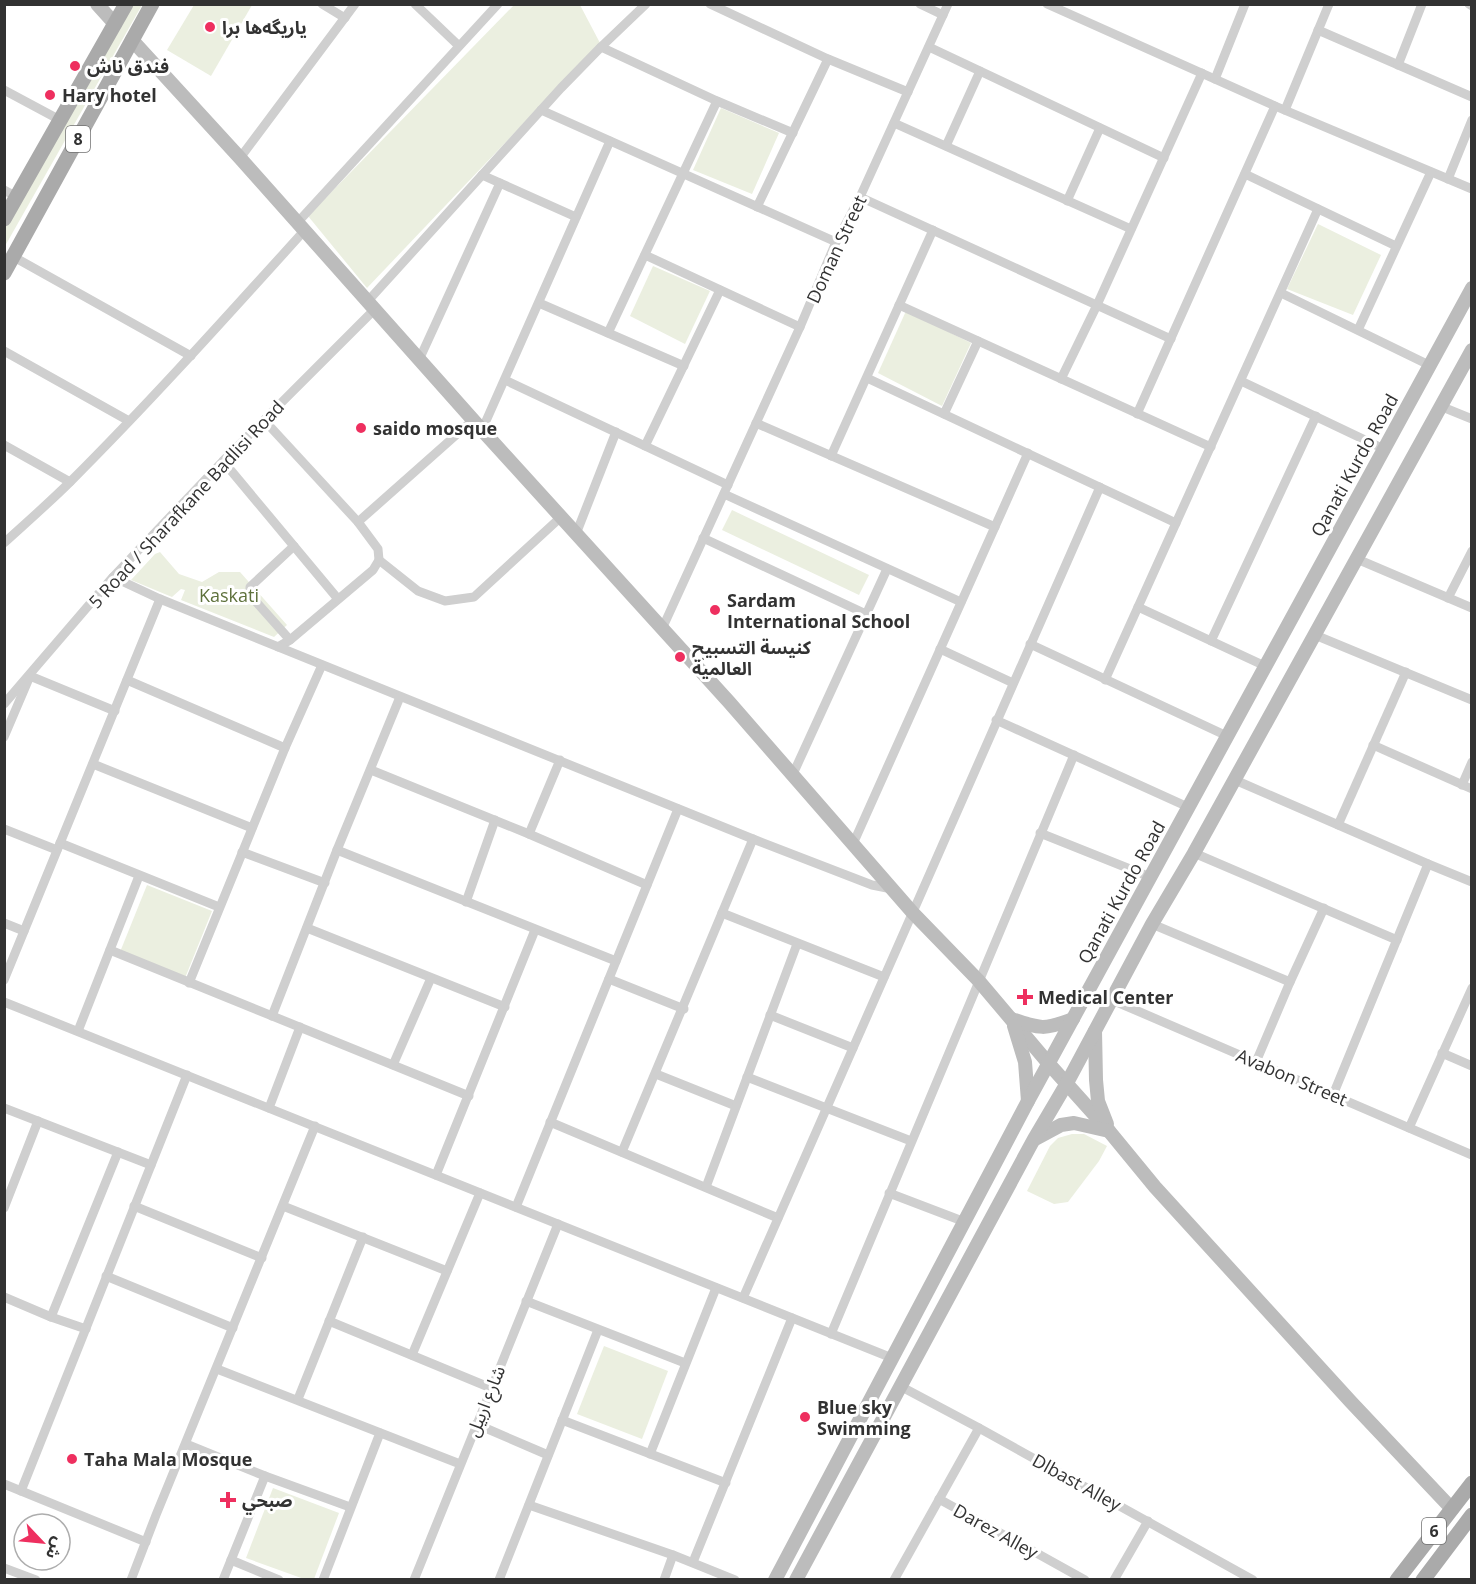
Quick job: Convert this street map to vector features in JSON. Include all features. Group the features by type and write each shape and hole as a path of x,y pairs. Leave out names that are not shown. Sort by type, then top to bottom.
{"main road":[{"name":"8","path":"4,219 11,194 60,120 126,4"},
{"name":"8","path":"4,273 152,4"},
{"name":"6","path":"1397,1580 1472,1483"},
{"name":"6","path":"1423,1580 1470,1520"}],"street":[{"path":"98,4 115,24"},
{"path":"322,4 345,18"},
{"path":"240,158 355,4"},
{"path":"415,4 459,46"},
{"path":"4,543 70,482 191,356 301,227 498,4"},
{"name":"5 Road / Sharafkane Badlisi Road","path":"4,704 113,577 371,306 482,175 541,110 646,4"},
{"path":"710,4 828,59 908,92"},
{"path":"920,4 944,15"},
{"name":"Doman Street","path":"662,629 837,242 860,197 948,4"},
{"path":"1215,79 1245,4"},
{"path":"1285,110 1329,4"},
{"path":"1398,65 1422,4"},
{"path":"1053,6 1275,106 1472,189"},
{"path":"1318,30 1472,97"},
{"path":"132,40 729,702 913,913 978,980 1162,1194 1351,1402 1452,1509"},
{"path":"601,47 717,101 793,133"},
{"path":"929,47 1164,158"},
{"path":"757,207 828,59"},
{"path":"946,146 980,71"},
{"path":"1061,379 1202,74"},
{"path":"4,90 60,120"},
{"path":"608,333 717,101"},
{"path":"1137,414 1275,106"},
{"path":"541,110 837,242"},
{"path":"1448,179 1472,120"},
{"path":"894,123 1131,230"},
{"path":"1067,201 1100,128"},
{"path":"358,522 478,425 505,380 610,141"},
{"path":"1358,330 1431,172"},
{"path":"1245,174 1396,246"},
{"path":"482,175 576,218"},
{"path":"419,360 500,183"},
{"path":"860,197 1171,339"},
{"path":"1106,680 1318,209"},
{"path":"831,456 933,230"},
{"path":"645,255 800,327"},
{"path":"14,257 191,356"},
{"name":"Qanati Kurdo Road","path":"775,1580 1028,1101 1472,288"},
{"path":"645,446 720,290"},
{"path":"1281,293 1430,365"},
{"path":"539,303 684,366"},
{"path":"899,305 1211,447"},
{"path":"944,414 978,341"},
{"path":"796,1580 1152,924 1235,780 1472,350"},
{"path":"4,351 129,421"},
{"path":"867,378 1176,523"},
{"path":"505,380 645,446 726,490 961,602"},
{"path":"1241,381 1384,448"},
{"path":"1440,406 1472,419"},
{"path":"1211,641 1316,416"},
{"path":"264,420 358,522 378,549 379,560 373,570 290,640 278,646"},
{"path":"756,423 995,527"},
{"path":"576,534 616,432"},
{"path":"4,445 70,482"},
{"path":"853,844 1028,453"},
{"path":"223,462 338,599"},
{"path":"743,1298 1100,487"},
{"path":"379,560 418,591 445,602 474,597 561,517"},
{"path":"704,538 866,614"},
{"path":"290,640 250,595 250,587 294,546"},
{"path":"1448,598 1472,551"},
{"path":"1357,559 1472,608"},
{"path":"793,774 887,568"},
{"path":"113,577 160,599 678,809 872,885 892,889"},
{"path":"4,980 160,599"},
{"path":"1138,607 1265,666"},
{"path":"1315,635 1472,700"},
{"path":"1030,644 1227,736"},
{"path":"940,649 1013,683"},
{"path":"189,982 285,748 322,665"},
{"path":"1338,825 1406,672"},
{"path":"4,737 30,676 115,711"},
{"path":"127,680 285,748"},
{"path":"272,1016 400,696"},
{"path":"996,720 1188,807"},
{"path":"1373,746 1467,787 1472,762"},
{"path":"831,1334 1074,755"},
{"path":"530,834 560,760"},
{"path":"93,764 252,828"},
{"path":"371,770 530,834 647,885"},
{"path":"1235,780 1472,882"},
{"path":"516,1207 678,809"},
{"path":"466,902 495,820"},
{"path":"4,829 139,876 219,908"},
{"path":"1040,833 1150,877"},
{"path":"622,1152 753,839"},
{"path":"337,850 616,961"},
{"path":"242,852 325,883"},
{"path":"1194,852 1397,940"},
{"path":"1333,1095 1428,864"},
{"path":"78,1031 139,876"},
{"path":"1256,1062 1324,908"},
{"path":"722,913 884,977"},
{"path":"4,923 24,931"},
{"path":"1152,924 1290,982"},
{"path":"307,928 505,1007"},
{"path":"436,1175 535,930"},
{"path":"706,1187 797,944"},
{"path":"110,950 469,1096"},
{"path":"393,1065 431,978"},
{"path":"609,979 684,1008"},
{"path":"1409,1128 1472,988"},
{"name":"Avabon Street","path":"1112,1000 1472,1155"},
{"path":"4,1002 892,1358"},
{"path":"770,1015 853,1048"},
{"path":"1012,1019 1038,1028 1054,1026 1073,1019"},
{"path":"1012,1019 1025,1062 1028,1101"},
{"path":"269,1108 300,1028"},
{"path":"1095,1029 1098,1101 1109,1131"},
{"path":"1442,1053 1472,1066"},
{"path":"656,1074 736,1106"},
{"path":"21,1491 187,1075"},
{"path":"747,1077 911,1141"},
{"path":"4,1108 151,1165"},
{"path":"4,1208 38,1121"},
{"path":"550,1122 778,1218"},
{"path":"1034,1139 1061,1125 1074,1123 1109,1131"},
{"path":"131,1580 315,1126"},
{"path":"51,1317 118,1152"},
{"path":"412,1355 480,1192"},
{"path":"889,1194 965,1222"},
{"path":"134,1206 262,1258"},
{"path":"283,1206 447,1271"},
{"name":"شارع اربيل","path":"414,1580 558,1224"},
{"path":"298,1400 363,1237"},
{"path":"106,1276 233,1328"},
{"path":"650,1454 716,1287"},
{"path":"4,1297 86,1329"},
{"path":"526,1301 686,1363"},
{"path":"693,1562 792,1318"},
{"path":"329,1321 490,1388"},
{"path":"499,1580 598,1330"},
{"path":"217,1368 460,1464"},
{"name":"Dlbast Alley","path":"900,1386 1253,1580"},
{"path":"562,1420 726,1483"},
{"path":"477,1424 548,1455"},
{"path":"898,1578 979,1428"},
{"path":"323,1580 380,1433"},
{"path":"186,1444 350,1507"},
{"path":"223,1580 265,1476"},
{"path":"4,1484 146,1542"},
{"name":"Darez Alley","path":"939,1499 1085,1580"},
{"path":"529,1504 693,1562 735,1580"},
{"path":"1114,1580 1148,1521"},
{"path":"664,1580 673,1555"},
{"path":"231,1560 279,1580"},
{"path":"4,1568 36,1580"}],"green space":[{"path":"131,5 142,5 5,246 5,226"},
{"name":"یاریگەها برا","path":"194,5 252,5 211,76 167,50"},
{"path":"514,5 580,5 600,43 367,288 308,216"},
{"path":"721,108 779,133 752,194 693,170"},
{"path":"1318,224 1381,255 1353,315 1287,289"},
{"path":"653,266 710,291 685,344 630,316"},
{"path":"906,311 971,343 942,406 878,373"},
{"path":"732,510 869,575 859,595 722,530"},
{"name":"Kaskati","path":"160,552 179,574 202,582 219,572 240,572 287,625 274,637 181,600 185,590 181,589 172,597 131,580 155,554"},
{"path":"147,885 212,911 185,978 120,952"},
{"path":"1072,1134 1084,1134 1107,1146 1099,1161 1068,1202 1054,1204 1027,1191 1050,1146 1058,1138"},
{"path":"604,1346 668,1371 642,1439 577,1414"},
{"path":"273,1488 339,1513 314,1579 304,1579 246,1558"}],"place":[{"name":"یاریگەها برا","path":"210,27"},
{"name":"فندق ناش","path":"75,66"},
{"name":"Hary hotel","path":"50,95"},
{"name":"saido mosque","path":"361,428"},
{"name":"Sardam International School","path":"715,610"},
{"name":"كنيسة التسبيح العالمية","path":"680,657"},
{"name":"Medical Center","path":"1025,997"},
{"name":"Blue sky Swimming","path":"805,1417"},
{"name":"Taha Mala Mosque","path":"72,1459"},
{"name":"صبحي","path":"228,1500"}]}
